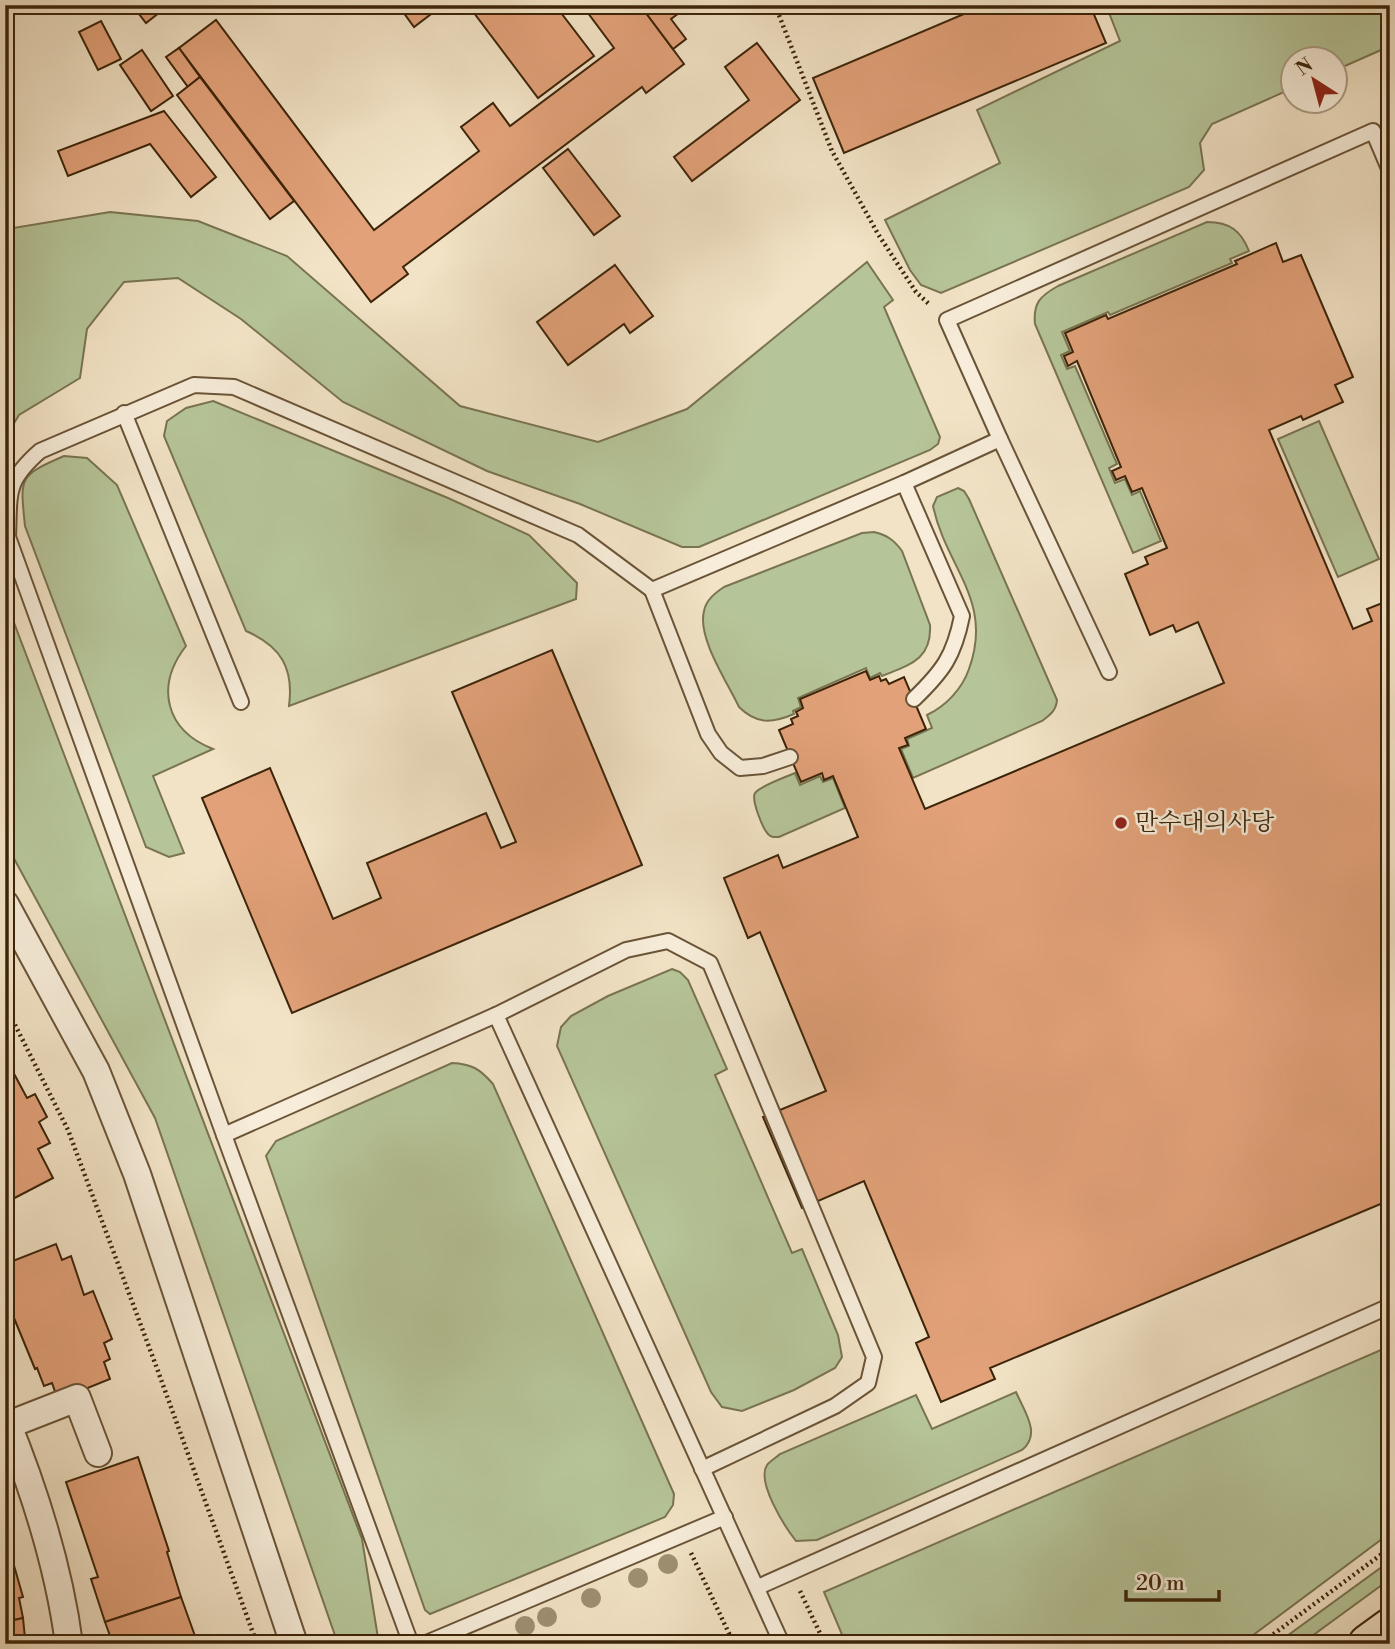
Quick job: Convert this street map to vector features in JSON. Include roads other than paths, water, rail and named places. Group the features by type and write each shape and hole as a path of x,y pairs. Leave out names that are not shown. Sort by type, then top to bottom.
{"main road":[{"path":"1368,1644 1390,1628"}],"street":[{"path":"5,904 96,1071 137,1174 294,1644"},
{"path":"69,1644 51,1557 25,1468 7,1421 77,1398 98,1453"}],"lane":[{"path":"1109,672 947,320 1373,131 1390,171"},
{"path":"411,1644 8,537 10,490 20,468 40,451 194,385 234,387 579,535 652,590 708,734 721,753 740,768 763,766 790,757"},
{"path":"124,413 241,702"},
{"path":"652,590 904,483 1000,439"},
{"path":"904,483 962,616 958,638 948,661 933,681 914,699"},
{"path":"224,1135 496,1015 625,950 668,941 710,964 874,1357 867,1383 835,1406 702,1469"},
{"path":"496,1015 782,1644"},
{"path":"758,1587 1390,1306"},
{"path":"424,1644 725,1517"}],"place":[{"name":"만수대의사당","path":"1121,823"}]}
